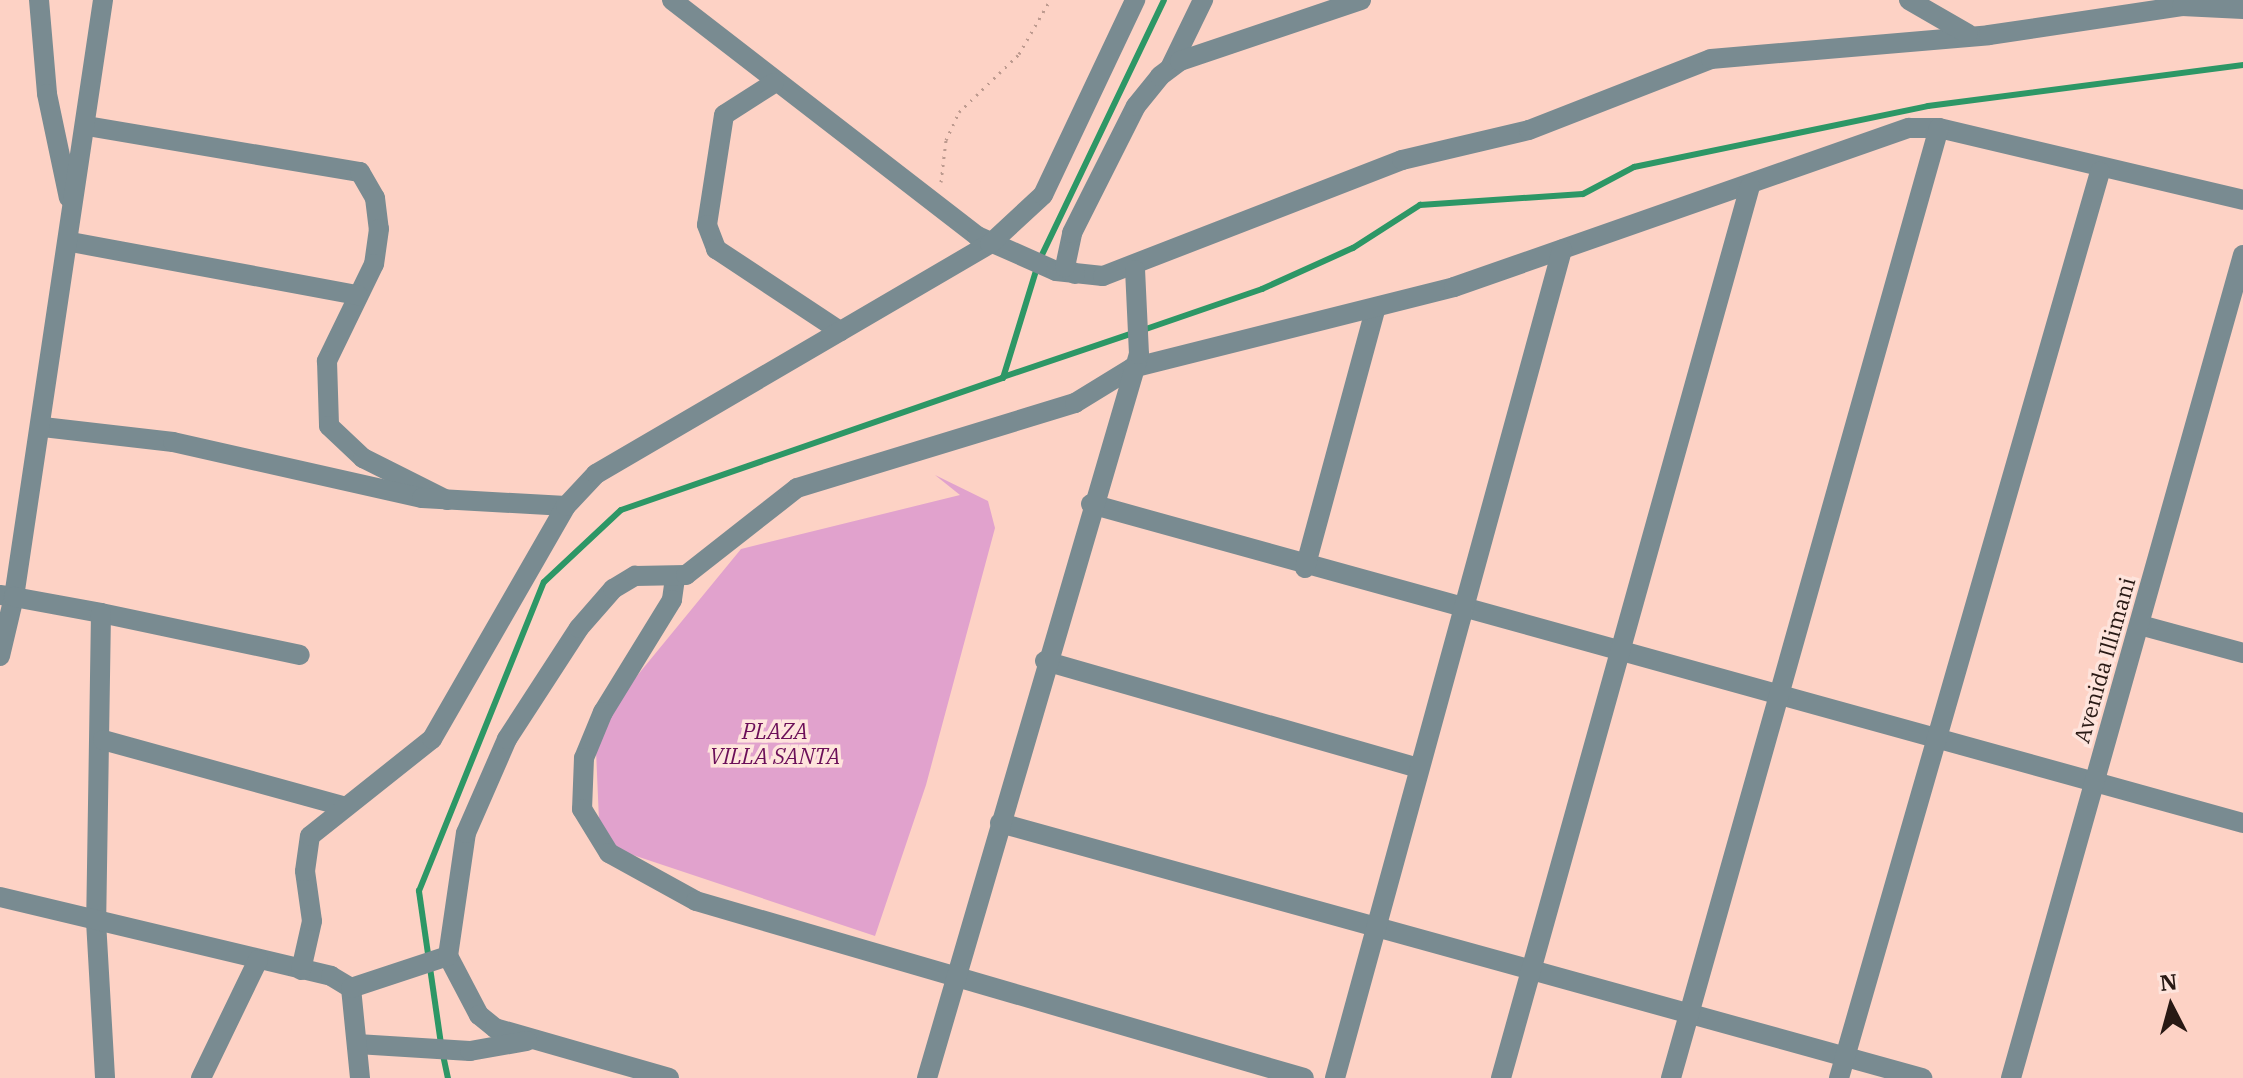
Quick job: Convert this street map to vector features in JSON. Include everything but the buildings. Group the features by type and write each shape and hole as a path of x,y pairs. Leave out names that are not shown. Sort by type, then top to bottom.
{"street":[{"path":"39,0 71,242"},
{"path":"0,656 7,596 43,427 103,0"},
{"path":"672,0 774,83 990,244 1075,274 1135,270 1402,160 1529,130 1711,59 1969,34 2182,6 2243,9"},
{"path":"301,970 312,921 305,871 310,836 342,806 432,739 566,506 596,474 990,244 1043,195 1135,0"},
{"path":"1075,274 1065,267 1072,233 1136,106 1170,68 1203,0"},
{"path":"1170,68 1361,0"},
{"path":"1909,0 1969,34"},
{"path":"2090,0 2106,16"},
{"path":"774,83 724,115 707,225 716,249 840,331"},
{"path":"87,126 360,172 375,198 379,229 374,264 327,361 329,426 363,458 447,500"},
{"path":"1671,1078 1939,128"},
{"path":"669,1078 534,1040 486,1023 448,956 466,833 507,739 613,589 635,576 675,578 797,488 1075,403 1132,368 1376,307 1562,250 1750,186 1878,136 1939,128 2100,172 2243,200"},
{"path":"1842,1068 1933,740 2100,172"},
{"path":"1501,1078 1750,186"},
{"path":"71,242 358,295"},
{"path":"1335,1078 1562,250"},
{"name":"Avenida Illimani","path":"2011,1078 2243,255"},
{"path":"927,1078 1142,330 1135,270"},
{"path":"1305,568 1376,307"},
{"path":"43,427 173,442 304,477 447,500 566,506"},
{"path":"1091,504 1305,568 1621,651 1933,740 2094,780 2243,823"},
{"path":"675,578 672,600 589,742 580,796 592,834 631,868 686,897 954,978 1304,1078"},
{"path":"7,596 300,655"},
{"path":"101,613 103,740 96,921 105,1078"},
{"path":"2140,625 2243,653"},
{"path":"1045,661 1418,768"},
{"path":"103,740 342,806"},
{"path":"1000,823 1532,970 1842,1068 1922,1078"},
{"path":"0,897 301,970 351,988 448,956"},
{"path":"201,1078 258,960"},
{"path":"351,988 360,1078"},
{"path":"357,1044 470,1051 534,1040"}],"path":[{"path":"945,213 940,171 951,125 1029,42 1050,0"}],"green space":[{"name":"PLAZA VILLA SANTA","path":"935,475 988,501 995,528 926,785 875,936 600,844 595,727 741,549 960,495"}],"waterway":[{"path":"441,1044 419,891 544,582 621,510 1003,378 1039,261 1164,0"},
{"path":"1143,330 1262,289 1353,248 1420,205 1583,194 1634,167 1928,106 2243,65"},
{"path":"1003,377 1133,333"},
{"path":"443,1055 448,1078"}]}
